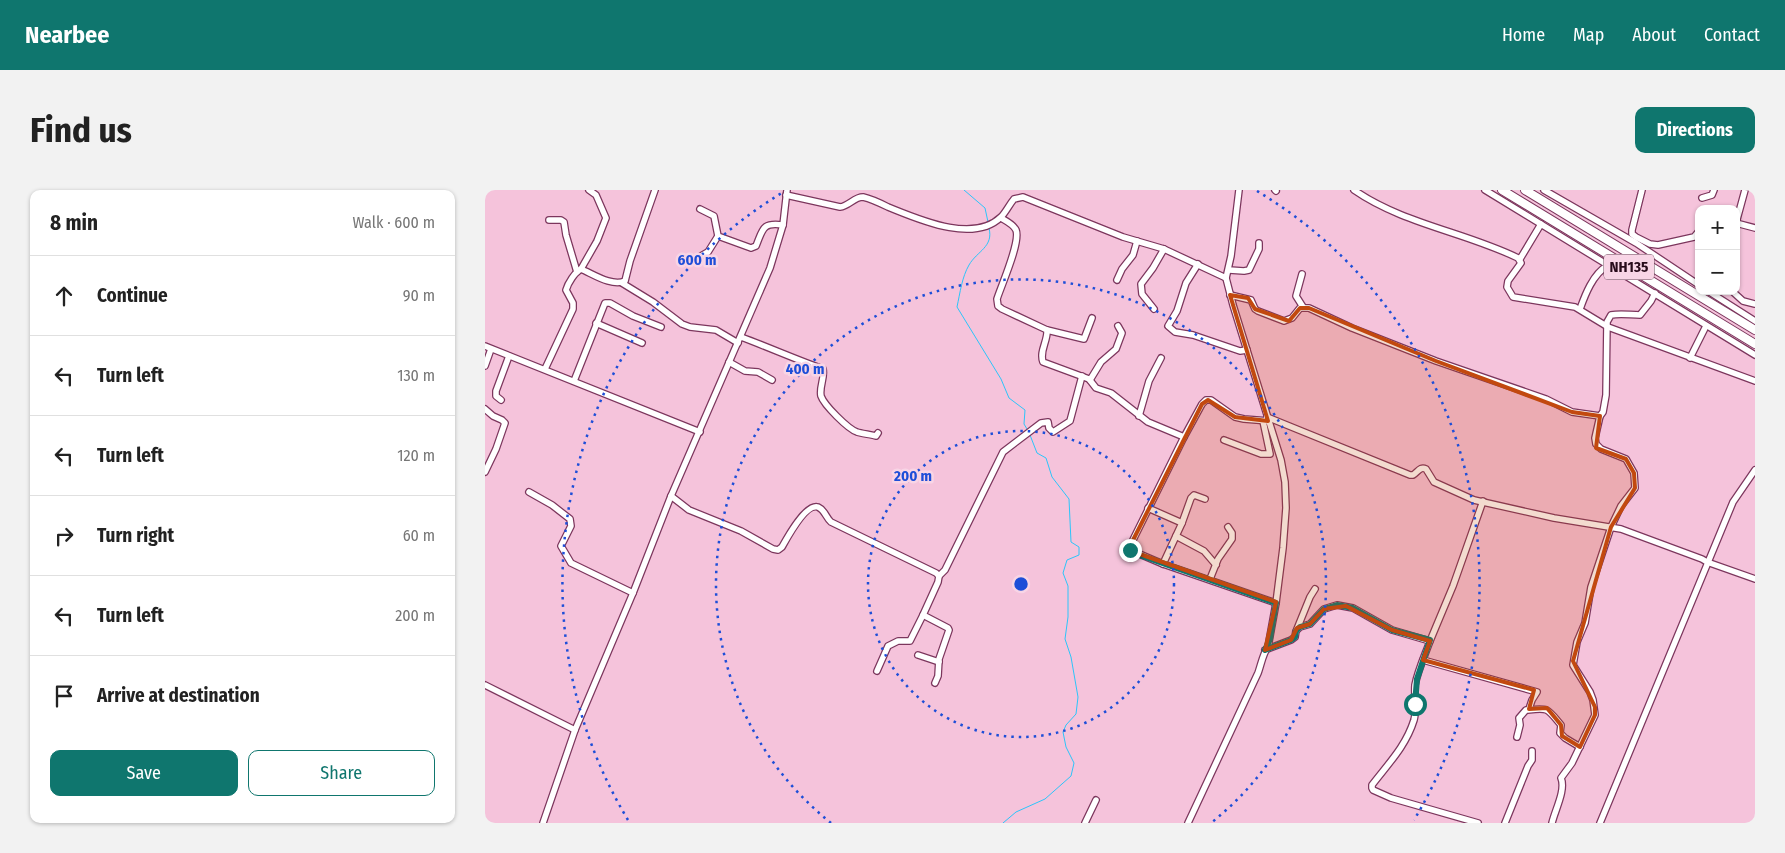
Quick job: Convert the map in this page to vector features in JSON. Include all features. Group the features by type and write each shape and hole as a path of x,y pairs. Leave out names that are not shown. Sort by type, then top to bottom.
{"highway":[{"name":"NH135","path":"1502,190 1755,344"},
{"name":"NH135","path":"1525,190 1755,330"}],"street":[{"path":"545,369 573,309 573,303 566,288 597,241 606,218 596,195 589,190"},
{"path":"622,283 626,279 630,261 655,190"},
{"path":"1188,823 1263,661 1270,639 1285,523 1286,495 1283,471 1266,419 1226,278 1229,270 1239,190"},
{"path":"1354,190 1407,217 1520,259"},
{"path":"1485,190 1755,355"},
{"path":"1642,190 1632,230 1636,238 1650,244 1662,245 1695,235"},
{"path":"1702,198 1711,195 1714,190"},
{"path":"1745,190 1736,223 1755,228"},
{"path":"1548,191 1636,243 1695,282"},
{"path":"543,823 575,730 633,593 671,496 770,268 783,225 786,192 841,207 857,198 863,197 927,222 968,229 985,227 1001,218 1014,199 1023,197 1123,237 1164,249 1226,278"},
{"path":"700,209 714,216 718,236 709,252 701,256"},
{"path":"1001,218 1013,226 1017,237 997,299 998,306 1047,330 1084,339 1092,318"},
{"path":"549,220 561,220 564,222 566,236 579,270 622,283 653,302 682,324 690,327 713,329 739,340 752,340 782,354 823,369 821,398 839,421 856,432 876,436 878,433"},
{"path":"718,236 753,248 756,246 764,227 771,224 783,225"},
{"path":"1541,224 1520,259 1521,263 1508,281 1508,291 1513,297 1575,307 1608,327 1755,381"},
{"path":"1117,280 1122,269 1133,255 1137,241"},
{"path":"1229,270 1249,270 1259,248 1259,243"},
{"path":"1154,309 1142,294 1141,284 1164,249"},
{"path":"1198,264 1186,283 1177,311 1168,326 1175,332 1193,335 1240,351 1247,350"},
{"path":"1580,310 1585,293 1601,269 1607,266"},
{"path":"1302,274 1296,296 1303,307 1436,361 1546,399 1572,412 1600,416"},
{"path":"1552,823 1561,792 1563,781 1561,778 1572,763 1595,715 1595,707 1590,692 1575,670 1573,661 1577,642 1585,623 1591,587 1611,527 1621,506 1635,488 1635,473 1626,459 1601,449 1597,446 1595,438 1606,395 1607,322 1611,315 1620,313 1639,315 1655,293"},
{"path":"1230,295 1251,300 1258,311 1285,321 1303,307"},
{"path":"1716,295 1755,321"},
{"path":"1736,295 1743,301 1755,304"},
{"path":"574,381 604,304 608,302 633,316 661,327"},
{"path":"596,323 642,343"},
{"path":"1090,380 1101,362 1116,349 1122,333 1118,326"},
{"path":"1691,358 1706,326"},
{"path":"1047,330 1047,337 1041,356 1043,362 1090,380 1096,388 1111,393 1148,422 1184,437"},
{"path":"485,346 700,432"},
{"path":"485,366 491,349"},
{"path":"501,400 496,396 496,391 509,356"},
{"path":"1139,416 1149,381 1161,358"},
{"path":"729,362 745,370 758,372 772,380"},
{"path":"877,671 889,646 897,641 910,641 938,582 939,576 945,570 1003,452 1041,423 1048,422 1049,428 1053,432 1070,421 1082,376"},
{"path":"1274,602 1163,564 1130,550 1130,546 1148,508 1184,437 1206,400 1211,400 1235,417 1266,419 1410,475 1419,468 1424,468 1434,482 1474,500 1555,518 1621,529 1755,579"},
{"path":"485,409 505,423 485,472"},
{"path":"1224,440 1261,454 1271,454 1266,419"},
{"path":"1600,823 1706,561 1733,502 1755,470"},
{"path":"529,492 552,505 569,519 571,526 561,546 569,562 633,593"},
{"path":"1163,564 1177,536 1191,498 1194,495 1205,499"},
{"path":"671,496 689,510 741,531 778,550 800,518 816,506 820,508 831,522 937,573 939,576"},
{"path":"1478,823 1391,798 1373,790 1372,785 1396,756 1411,727 1415,714 1416,684 1423,660 1453,586 1483,501"},
{"path":"1148,508 1182,523"},
{"path":"1210,579 1223,550 1232,539 1232,533 1228,527"},
{"path":"1177,536 1204,551 1217,565"},
{"path":"1265,650 1295,637 1310,597 1315,589"},
{"path":"1296,631 1300,627 1310,624 1324,609 1337,605 1353,608 1392,630 1430,640"},
{"path":"923,615 949,629 935,683"},
{"path":"918,654 939,662"},
{"path":"1423,660 1537,692 1529,709"},
{"path":"485,685 575,730"},
{"path":"1517,738 1520,725 1519,718 1526,710 1545,708 1549,710 1561,725 1560,733 1562,736 1580,747"},
{"path":"1505,823 1532,760 1532,751"},
{"path":"1085,823 1096,800"}],"highlighted area":[{"path":"1230,295 1248,298 1255,309 1289,321 1300,308 1309,308 1436,361 1572,412 1600,416 1596,448 1626,459 1634,473 1635,488 1611,527 1573,661 1595,707 1595,715 1580,747 1562,736 1561,725 1547,708 1529,709 1534,690 1423,660 1430,641 1392,630 1346,606 1324,609 1310,624 1297,628 1291,640 1265,650 1276,602 1131,551 1130,546 1202,404 1208,400 1235,417 1268,421"}],"waterway":[{"path":"964,190 985,208 988,222"},
{"path":"989,228 990,234 987,244 972,260 967,270 961,285 957,307 1001,379 1009,398 1025,410 1024,424 1027,429"},
{"path":"1003,823 1016,812 1045,799 1071,776 1074,763 1066,747 1063,732 1066,725 1076,714 1078,697 1071,657 1065,639 1068,617 1068,586 1063,573 1067,560 1079,555 1079,547 1071,542 1069,499 1052,477 1046,458 1037,453 1030,435"}],"route":[{"path":"1130,550 1163,564 1276,603 1270,639 1265,650 1291,640 1295,637 1296,631 1300,627 1310,624 1324,609 1337,605 1353,608 1392,630 1430,640 1417,679 1415,704"}]}
